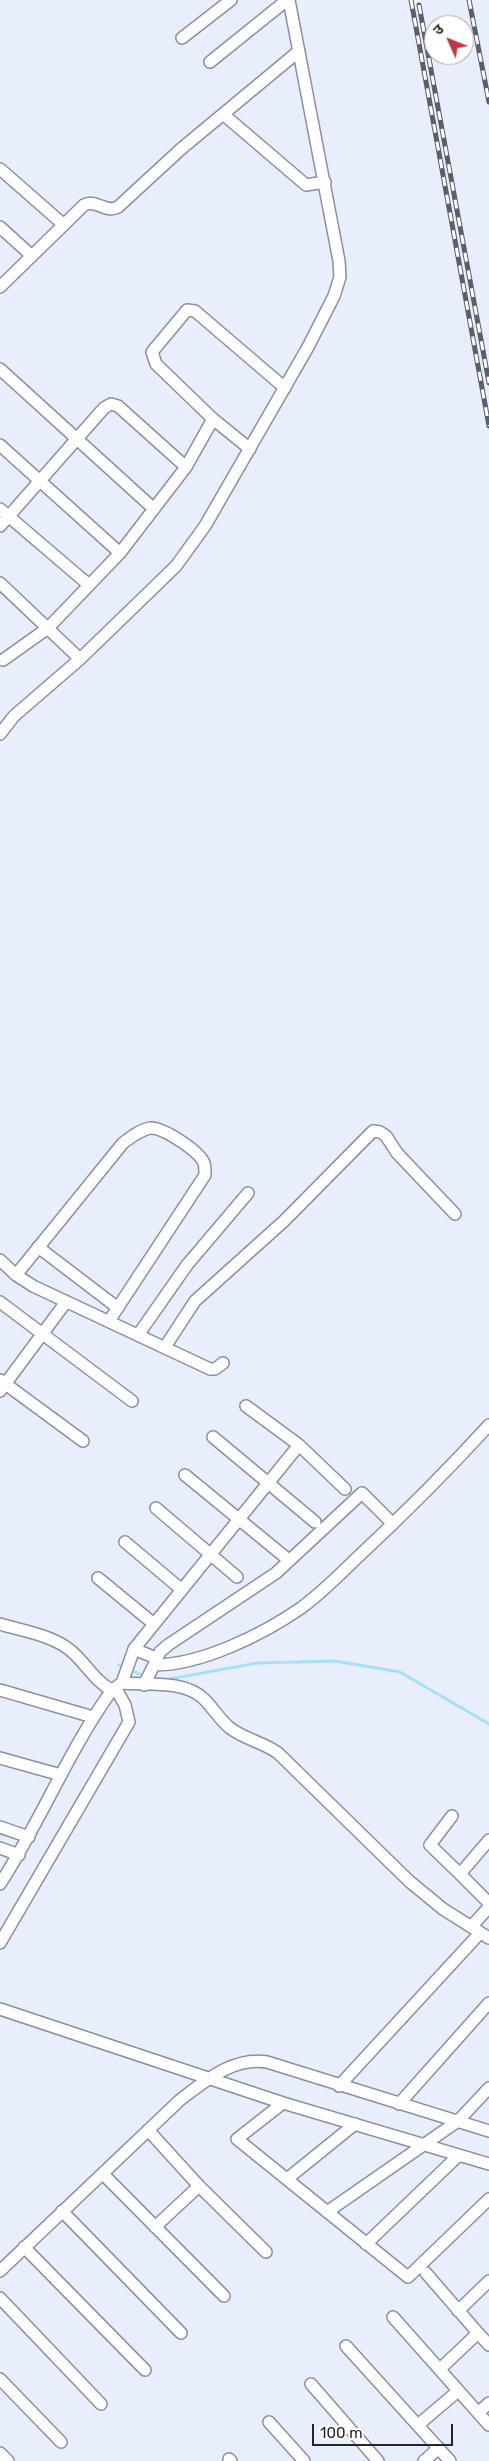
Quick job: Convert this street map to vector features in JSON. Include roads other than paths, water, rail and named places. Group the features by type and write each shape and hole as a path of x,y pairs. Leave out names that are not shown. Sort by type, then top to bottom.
{"street":[{"path":"182,38 231,0"},
{"path":"0,734 14,716 80,659 176,566 205,526 285,388 334,296 340,277 339,261 325,182 288,0 210,62"},
{"path":"0,287 87,203 109,210 118,207 181,149 299,51"},
{"path":"223,114 306,184 325,182"},
{"path":"0,168 64,225"},
{"path":"0,227 32,256"},
{"path":"250,449 213,419 152,358 152,352 187,310 195,312 285,388"},
{"path":"0,370 154,509"},
{"path":"0,526 4,513 40,480 104,408 111,404 118,406 186,467"},
{"path":"4,660 48,628 120,553 186,467 213,419"},
{"path":"0,445 120,553"},
{"path":"4,513 89,585"},
{"path":"0,583 80,659"},
{"path":"16,1275 123,1143 137,1133 150,1128 161,1130 196,1152 204,1164 205,1175 109,1322"},
{"path":"165,1347 195,1301 284,1221 373,1131 380,1132 386,1136 396,1153 455,1214"},
{"path":"138,1335 188,1265 248,1193"},
{"path":"38,1247 118,1308"},
{"path":"0,1260 16,1275 66,1302 210,1369 215,1369 223,1362"},
{"path":"0,1302 132,1401"},
{"path":"66,1302 44,1334 2,1385 83,1441"},
{"path":"246,1406 299,1445 345,1489"},
{"path":"0,1624 48,1638 68,1648 86,1663 102,1685 119,1683 199,1658 257,1634 302,1608 393,1524 489,1425"},
{"path":"213,1438 315,1522"},
{"path":"0,1884 19,1855 93,1717 119,1683 131,1654 299,1445"},
{"path":"185,1475 238,1521 285,1557"},
{"path":"150,1672 168,1645 276,1573 362,1493 393,1524"},
{"path":"156,1508 237,1576"},
{"path":"125,1542 182,1590"},
{"path":"98,1578 154,1624"},
{"path":"131,1654 150,1672 190,1689 205,1700 229,1726 240,1734 266,1744 278,1752 414,1886 480,1933"},
{"path":"0,1943 129,1722 119,1683"},
{"path":"0,1690 93,1717"},
{"path":"0,1758 61,1775"},
{"path":"452,1816 430,1845 489,1902"},
{"path":"0,1827 29,1837"},
{"path":"460,1874 489,1840"},
{"path":"0,1848 19,1855"},
{"path":"339,2086 480,1933 489,1907"},
{"path":"399,2104 489,2003"},
{"path":"0,2009 208,2079 489,2164"},
{"path":"0,2271 180,2100 208,2079 240,2062 252,2060 267,2062 339,2086 489,2131"},
{"path":"327,2212 458,2121 489,2088"},
{"path":"282,2102 237,2139 408,2278 489,2199"},
{"path":"287,2179 354,2124"},
{"path":"148,2130 199,2186 266,2252"},
{"path":"366,2244 459,2155"},
{"path":"103,2174 224,2296"},
{"path":"155,2227 199,2186"},
{"path":"62,2211 181,2333"},
{"path":"24,2247 145,2370"},
{"path":"426,2273 489,2344"},
{"path":"458,2311 489,2281"},
{"path":"0,2298 101,2404"},
{"path":"393,2317 489,2425"},
{"path":"440,2369 478,2333"},
{"path":"346,2346 450,2461"},
{"path":"0,2379 61,2442"},
{"path":"312,2384 378,2461"},
{"path":"418,2425 458,2391"},
{"path":"478,2413 489,2404"},
{"path":"269,2422 304,2461"},
{"path":"424,2461 439,2448"},
{"path":"0,2453 8,2461"}],"waterway":[{"path":"164,1680 257,1663 335,1661 400,1672 489,1724"},
{"path":"119,1665 146,1677"}],"railway":[{"path":"411,0 489,426"},
{"path":"469,0 489,102"},
{"path":"419,5 489,383"}]}
